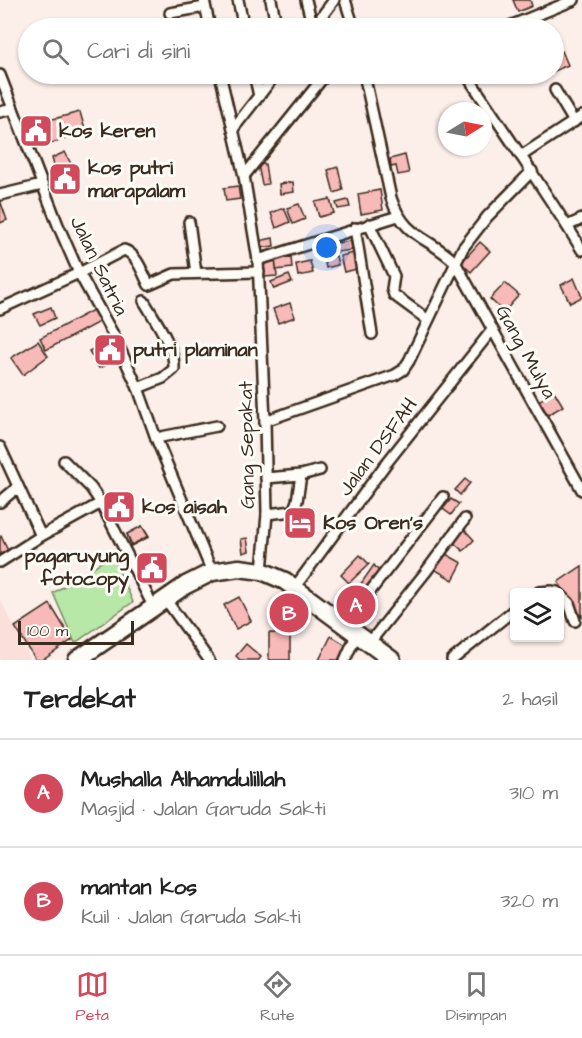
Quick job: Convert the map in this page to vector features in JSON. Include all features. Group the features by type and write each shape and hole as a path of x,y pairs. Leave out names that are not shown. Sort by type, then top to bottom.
{"highway":[{"path":"77,660 186,585 212,572 238,568 275,575 392,660"}],"street":[{"path":"238,0 242,18"},
{"path":"271,0 275,18"},
{"path":"306,0 310,18"},
{"path":"320,18 334,0"},
{"path":"345,0 351,18"},
{"path":"534,18 574,0"},
{"path":"170,13 205,3 208,18"},
{"name":"Jalan Satria","path":"0,75 42,185 80,273 114,336 138,388 156,438 212,572"},
{"name":"Gang Sepakat","path":"222,84 244,176 259,272 267,514 262,571"},
{"path":"256,84 259,96"},
{"path":"233,129 268,84"},
{"path":"244,176 318,84"},
{"path":"366,84 391,198 398,216 413,234 455,262"},
{"path":"473,84 582,250"},
{"path":"521,156 578,119 555,90"},
{"path":"0,112 14,109"},
{"path":"265,421 399,373 407,364 463,248 476,230 532,171"},
{"path":"0,195 42,185"},
{"path":"258,260 398,216"},
{"path":"567,226 582,219"},
{"path":"189,222 196,273"},
{"path":"369,224 394,276 392,290 394,295 428,320"},
{"path":"355,228 372,334"},
{"path":"0,309 80,273 124,250 130,252 134,257 149,285 174,274 259,272"},
{"name":"Gang Mulya","path":"455,262 582,490"},
{"path":"138,388 163,378 174,369 175,363 167,342 144,301"},
{"name":"Jalan DSFAH","path":"295,588 385,465 492,330"},
{"path":"156,438 217,426"},
{"path":"0,447 41,536"},
{"path":"64,461 91,488 160,604 209,660"},
{"path":"266,478 320,471"},
{"path":"267,514 287,513 294,510 301,475"},
{"path":"0,502 18,487"},
{"path":"345,660 357,633 443,497"},
{"path":"0,562 100,503"},
{"path":"357,633 425,573 465,519"},
{"path":"564,598 569,603 575,621"},
{"path":"452,660 510,613"}],"shaded area":[{"path":"0,599 31,660 0,660"}],"green space":[{"path":"112,555 133,602 75,643 53,593"}],"building":[{"path":"513,0 530,0 532,6 518,12"},
{"name":"kos keren","path":"80,112 86,133 34,148 26,126"},
{"path":"65,152 71,164 55,169 52,158"},
{"path":"405,155 409,173 398,175 396,166 391,167 390,159"},
{"path":"265,164 268,184 262,185 258,165"},
{"path":"338,167 343,190 334,193 328,170"},
{"name":"kos putri marapalam","path":"72,168 78,184 53,190 47,185 44,177"},
{"path":"293,182 294,192 280,194 279,184"},
{"path":"238,186 240,199 226,201 224,188"},
{"path":"380,190 383,210 361,214 358,194"},
{"path":"330,199 334,213 319,217 315,202"},
{"path":"0,200 7,220 0,223"},
{"path":"348,200 350,207 338,209 336,203"},
{"path":"299,204 305,219 293,224 287,208"},
{"path":"284,208 290,222 276,228 271,213"},
{"path":"273,238 274,246 260,248 259,241"},
{"path":"351,241 352,250 337,252 336,243"},
{"path":"480,242 490,251 471,272 461,263"},
{"path":"354,253 357,269 344,272 340,256"},
{"path":"336,256 338,265 326,268 324,259"},
{"path":"291,257 292,268 276,270 275,258"},
{"path":"275,260 277,276 264,277 262,262"},
{"path":"310,261 313,273 298,276 296,264"},
{"path":"289,275 292,282 274,289 271,282"},
{"path":"574,278 582,297 570,303 561,285"},
{"path":"505,283 519,295 504,312 490,299"},
{"path":"290,303 295,317 278,323 273,309"},
{"path":"51,307 55,318 40,325 34,314"},
{"path":"95,309 101,321 46,350 40,338"},
{"path":"111,340 121,359 99,368 89,351"},
{"path":"38,341 48,356 23,375 11,358"},
{"path":"554,391 563,406 548,415 539,401"},
{"path":"465,479 470,483 460,495 455,490"},
{"path":"451,499 459,504 451,515 443,509"},
{"path":"142,526 149,537 131,546 127,534"},
{"path":"142,526 148,536 132,545 127,534"},
{"path":"464,529 474,540 463,551 452,541"},
{"path":"0,537 9,553 0,557"},
{"path":"247,538 249,551 243,553 241,539"},
{"path":"444,553 462,563 453,580 434,569"},
{"path":"360,555 369,564 349,583 341,575"},
{"path":"374,565 381,574 365,596 360,585"},
{"path":"582,566 582,617 564,588 558,582"},
{"path":"239,597 251,621 236,629 224,605"},
{"path":"50,604 72,640 43,660 36,660 15,627"},
{"path":"269,633 290,634 290,660 269,660"},
{"path":"331,636 348,646 340,660 319,660"},
{"path":"246,644 261,657 259,660 240,660 236,656"}],"place":[{"name":"kos keren","path":"36,131"},
{"name":"kos putri marapalam","path":"65,179"},
{"name":"putri plaminan","path":"110,350"},
{"name":"kos aisah","path":"119,507"},
{"name":"Kos Oren's","path":"300,523"},
{"name":"pagaruyung fotocopy","path":"152,568"},
{"name":"Mushalla Alhamdulillah","path":"356,605"},
{"name":"mantan kos","path":"289,613"}]}
